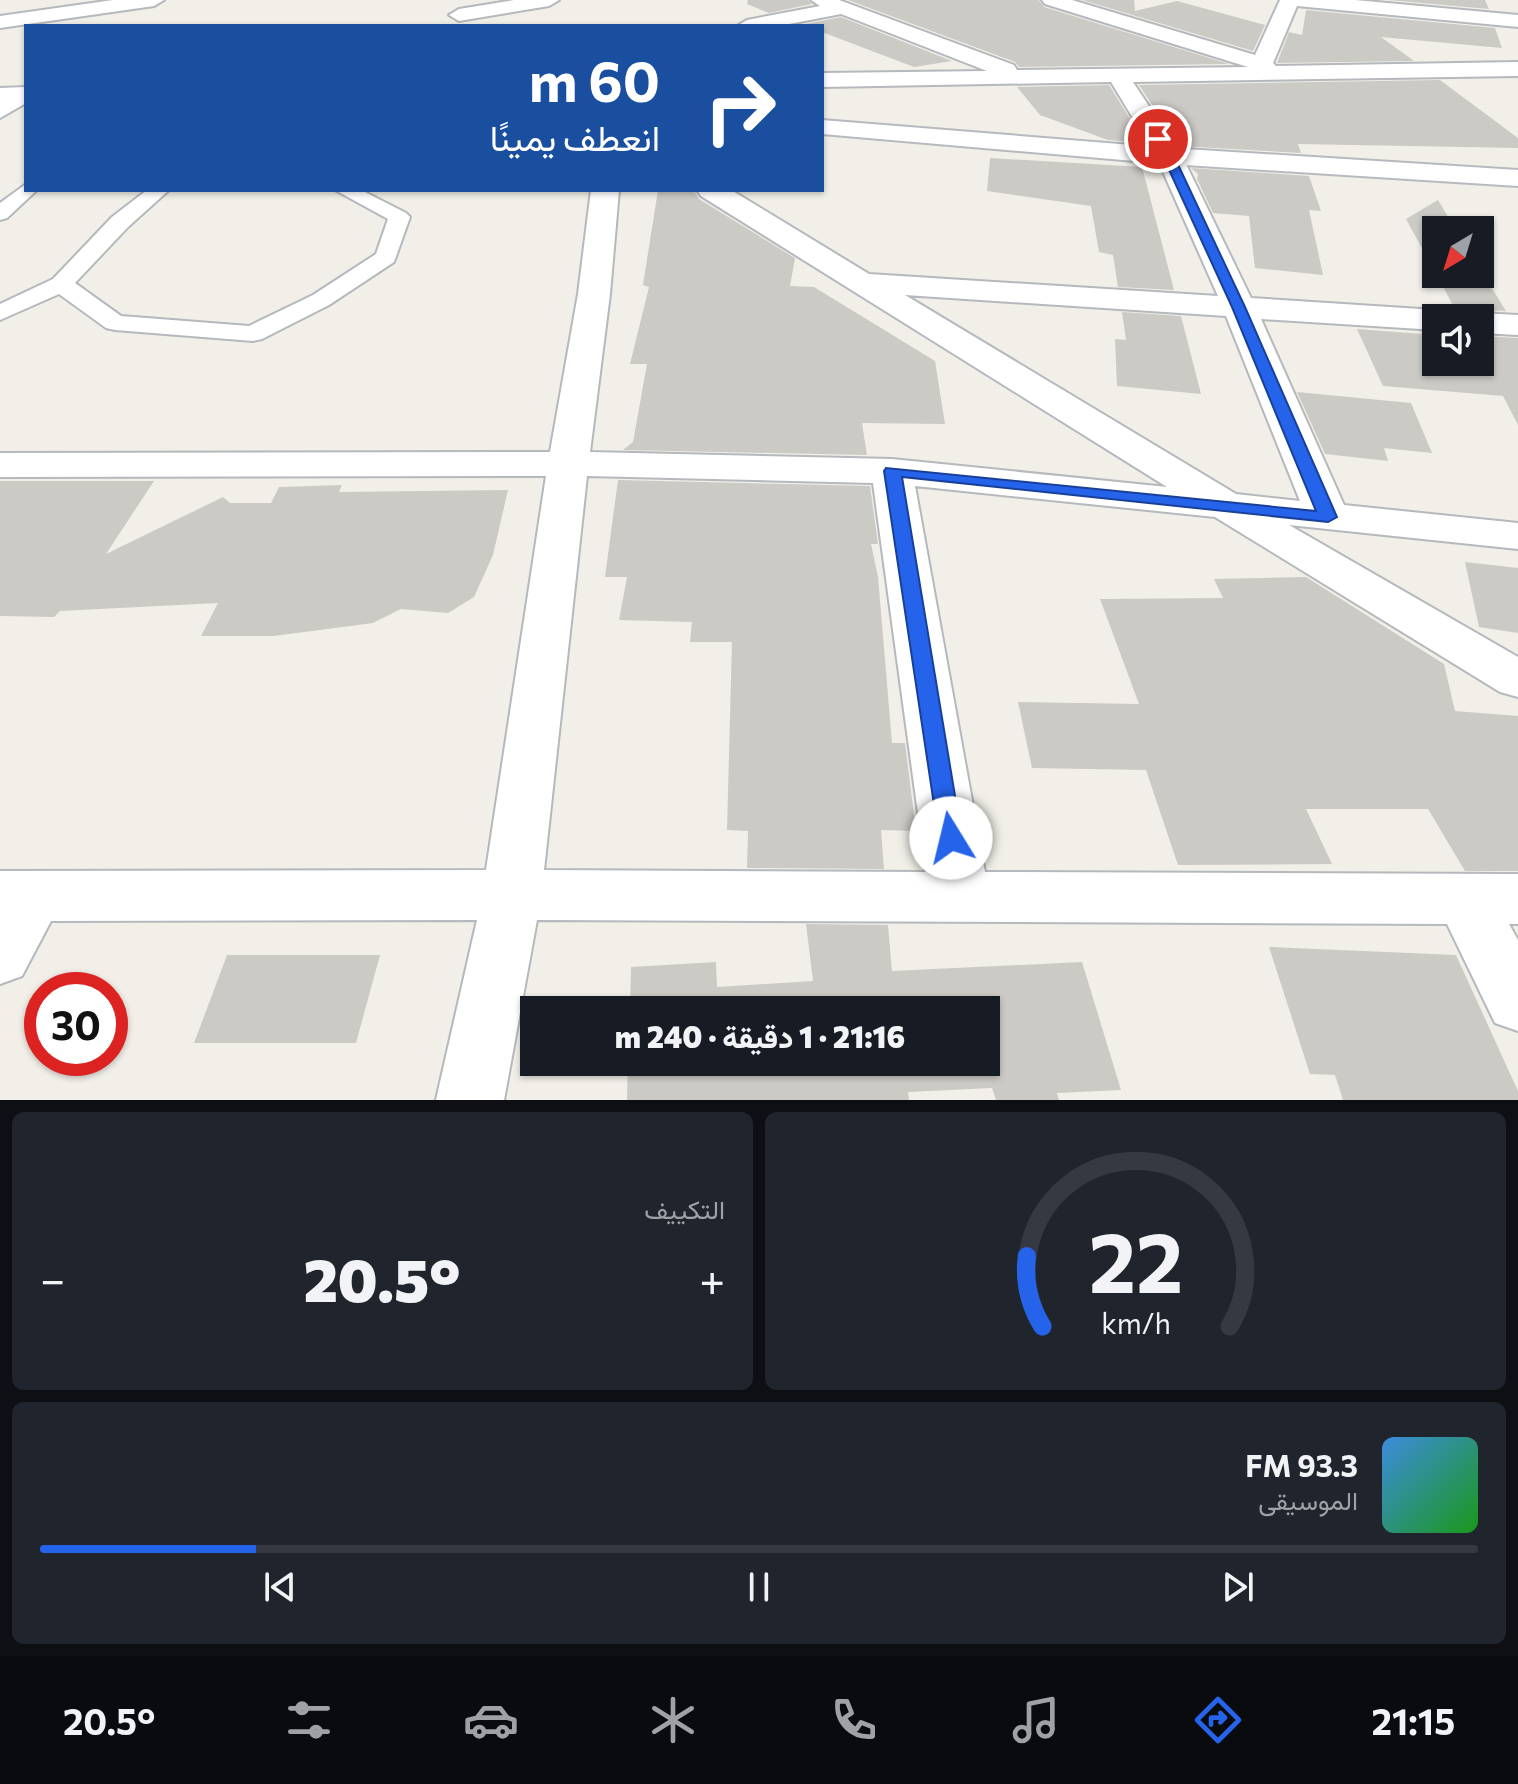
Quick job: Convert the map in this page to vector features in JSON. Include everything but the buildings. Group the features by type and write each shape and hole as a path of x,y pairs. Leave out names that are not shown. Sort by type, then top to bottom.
{"street":[{"path":"0,22 154,0"},
{"path":"459,19 549,0"},
{"path":"821,0 1028,79"},
{"path":"1052,0 1266,69"},
{"path":"1266,69 1292,0 1518,21"},
{"path":"758,24 843,8"},
{"path":"824,80 1028,79 1266,69 1518,69"},
{"path":"1118,76 1169,156 1239,307 1328,517"},
{"path":"0,111 17,94"},
{"path":"824,127 1169,156 1518,178"},
{"path":"470,1100 512,895 568,464 594,294 605,192"},
{"path":"714,192 1228,507 1518,680"},
{"path":"860,282 1422,319"},
{"path":"1494,324 1518,325"},
{"path":"0,465 568,464 892,471 1518,536"},
{"path":"892,471 960,899"},
{"path":"0,957 17,896 1491,899 1518,1002"}],"lane":[{"path":"0,214 25,192"},
{"path":"0,313 61,284 120,222 157,192"},
{"path":"61,284 115,323 253,334 321,300 386,257 399,217 349,192"}],"route":[{"path":"951,838 892,471 1328,517 1239,307 1169,156 1158,139"}]}
